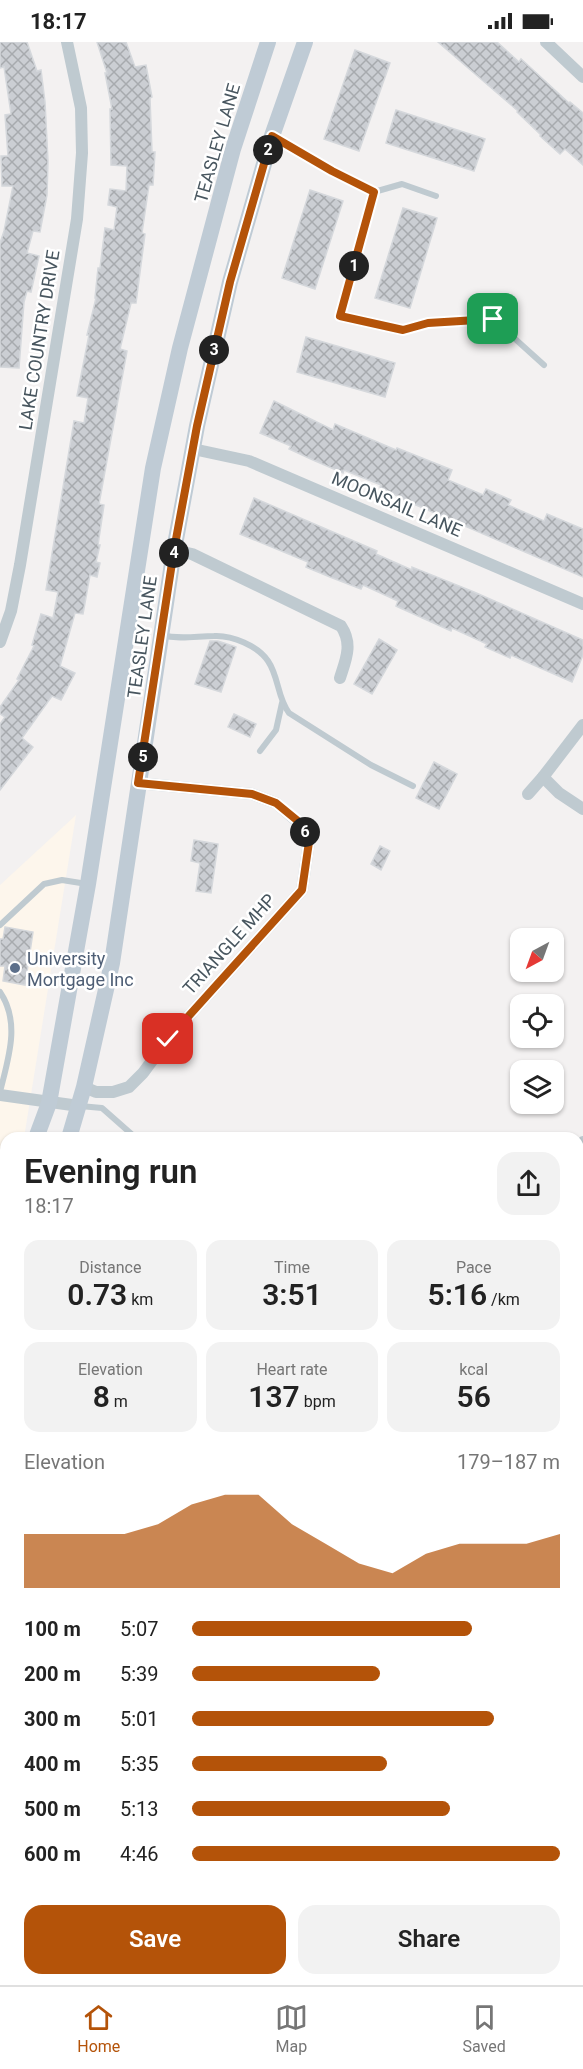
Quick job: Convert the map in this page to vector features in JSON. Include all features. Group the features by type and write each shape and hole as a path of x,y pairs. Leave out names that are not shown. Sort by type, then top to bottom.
{"main road":[{"name":"TEASLEY LANE","path":"38,1132 49,1103 88,884 153,468 180,348 230,160 268,42"},
{"name":"TEASLEY LANE","path":"71,1132 84,1087 112,963 174,550 230,282 272,136 306,42"}],"street":[{"name":"LAKE COUNTRY DRIVE","path":"0,642 11,611 20,565 77,219 82,153 81,108 67,42"},
{"path":"546,42 583,77"},
{"name":"MOONSAIL LANE","path":"194,449 249,461 583,604"},
{"path":"174,550 192,554 341,627 348,636 348,652 340,678"},
{"path":"528,794 583,725"},
{"path":"543,777 559,793 583,809"},
{"name":"TRIANGLE MHP","path":"84,1087 96,1092 113,1092 129,1087 143,1073 168,1039 302,890 309,842 304,826 276,803 252,794 138,783"},
{"path":"0,1094 79,1106"}],"lane":[{"path":"272,136 332,171 374,192 402,184 436,196"},
{"path":"374,192 340,316 403,330 428,323 493,319 544,365"},
{"path":"161,635 183,638 218,635 243,642 267,660 274,673 282,703 276,730 260,751"},
{"path":"282,703 298,720 371,765 413,786"},
{"path":"0,925 44,884 62,880 88,884"},
{"path":"0,992 7,1003 12,1020 10,1046 0,1094"},
{"path":"79,1106 102,1108 129,1132"}],"shaded area":[{"path":"76,815 25,1132 0,1132 0,885"}],"building":[{"path":"0,42 27,42 37,71 41,70 45,102 47,195 40,232 33,231 27,253 39,256 31,292 27,291 24,302 19,368 0,367 0,243 13,186 2,186 1,156 8,156 5,115 11,114 4,67 0,68"},
{"path":"97,42 126,42 135,67 146,65 152,97 150,98 152,152 155,152 153,185 149,185 142,233 145,234 136,303 131,303 120,349 127,351 99,504 104,505 96,562 100,563 97,577 90,575 83,614 75,613 60,666 75,673 61,700 52,696 22,738 33,747 0,790 0,724 5,717 0,714 0,707 19,680 17,679 34,646 32,645 41,614 53,618 58,592 46,590 74,421 84,423 88,398 77,396 96,298 98,268 100,268 105,228 114,230 117,207 108,205 110,189 126,191 127,166 111,165 110,109 112,109 105,73 107,73"},
{"path":"438,42 497,42 519,62 521,59 583,113 583,165 565,149 560,154 518,111"},
{"path":"355,50 390,63 359,151 324,139"},
{"path":"396,110 485,139 474,171 386,143"},
{"path":"310,190 343,201 315,289 282,278"},
{"path":"403,208 437,218 410,308 375,298"},
{"path":"306,337 395,363 385,397 297,372"},
{"path":"274,401 333,430 335,424 396,450 397,448 452,470 448,480 483,495 486,489 511,500 508,505 544,521 547,514 583,529 583,577 409,502 380,487 381,485 344,470 343,473 313,460 289,449 291,446 260,433"},
{"path":"254,498 377,551 376,554 412,570 412,567 474,592 583,640 583,655 572,682 511,655 510,658 485,647 487,644 452,628 451,631 396,606 398,601 363,585 361,589 330,577 306,567 308,562 240,534"},
{"path":"379,639 397,650 372,694 354,684"},
{"path":"210,641 236,647 221,692 195,684"},
{"path":"234,714 256,724 250,737 228,727"},
{"path":"434,762 457,774 439,809 416,798"},
{"path":"194,840 218,844 211,893 196,891 200,863 191,861"},
{"path":"380,846 390,851 381,870 371,864"},
{"path":"5,927 33,932 25,985 3,981 5,966 0,966 0,939 3,939"}],"place":[{"name":"University Mortgage Inc","path":"15,968"}],"route":[{"path":"168,1039 302,890 309,842 304,826 276,803 252,794 138,783 174,550 197,426 230,282 272,136 332,171 374,192 340,316 403,330 428,323 493,319"}]}
